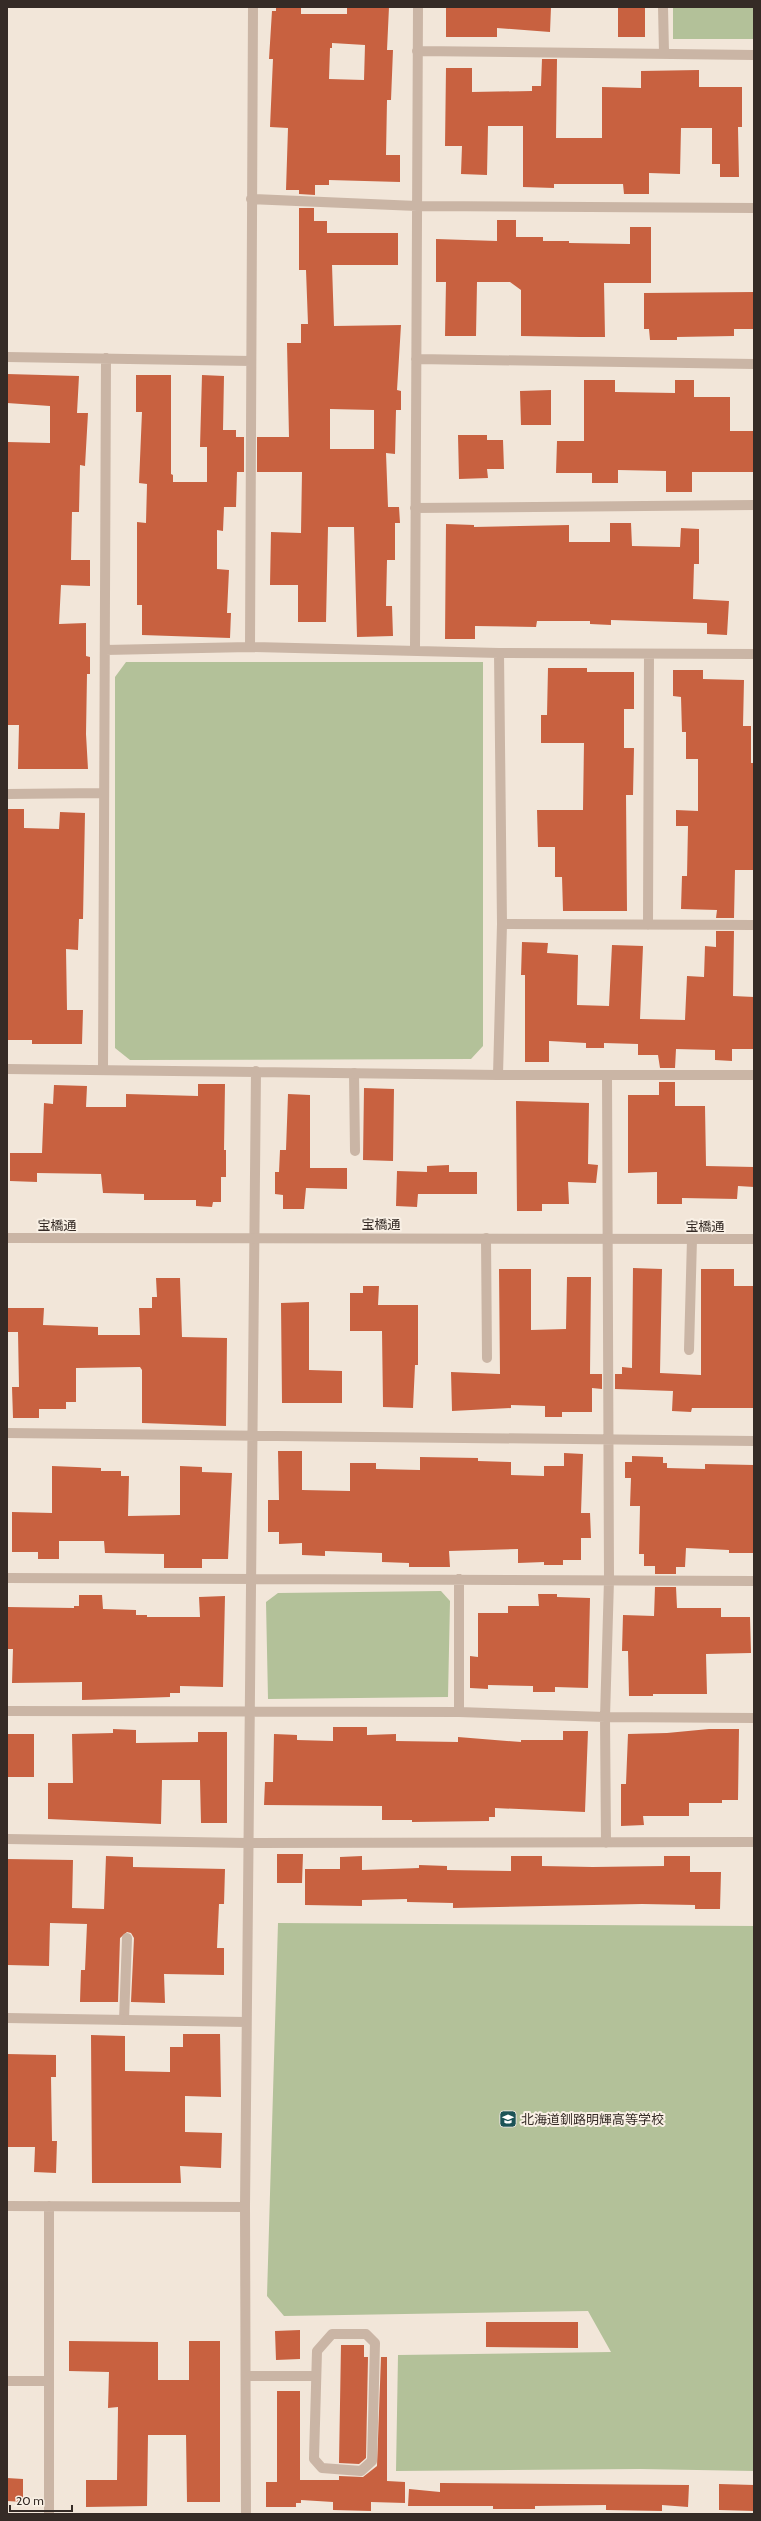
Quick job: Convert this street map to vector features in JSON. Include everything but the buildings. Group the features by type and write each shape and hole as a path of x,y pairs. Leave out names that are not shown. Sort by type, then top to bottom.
{"street":[{"path":"250,647 253,7"},
{"path":"415,650 418,7"},
{"path":"663,7 664,52"},
{"path":"418,51 664,52 754,55"},
{"path":"251,199 417,206 754,208"},
{"path":"7,357 251,361"},
{"path":"103,1069 106,358"},
{"path":"416,359 754,364"},
{"path":"416,508 754,505"},
{"path":"105,650 250,647 346,651 415,650 499,653 754,654"},
{"path":"498,1075 502,924 499,653"},
{"path":"648,925 649,654"},
{"path":"7,794 104,793"},
{"path":"502,924 754,925"},
{"path":"7,1069 607,1076 754,1075"},
{"path":"246,2514 245,2208 247,1842 250,1713 253,1237 256,1071"},
{"path":"354,1072 355,1151"},
{"path":"606,1843 605,1717 609,1580 607,1076"},
{"name":"宝橋通","path":"7,1238 253,1237 754,1239"},
{"path":"486,1238 487,1358"},
{"path":"689,1350 692,1239"},
{"path":"7,1433 252,1434 754,1441"},
{"path":"7,1578 754,1581"},
{"path":"459,1580 459,1712"},
{"path":"7,1711 250,1713 459,1712 605,1717 754,1718"},
{"path":"7,1839 247,1842 754,1842"},
{"path":"124,2020 127,1938"},
{"path":"7,2018 246,2022"},
{"path":"7,2206 245,2208"},
{"path":"49,2206 49,2514"},
{"path":"332,2334 366,2334 375,2343 372,2461 361,2471 322,2468 314,2459 315,2376 317,2351 332,2334"},
{"path":"246,2376 315,2376"},
{"path":"7,2381 48,2381"}],"green space":[{"path":"673,7 754,7 754,39 673,39"},
{"path":"126,662 483,662 483,1046 471,1059 130,1060 115,1048 115,677"},
{"path":"441,1591 450,1601 448,1697 268,1699 266,1602 278,1593"},
{"name":"北海道釧路明輝高等学校","path":"278,1923 754,1926 754,2471 640,2469 396,2471 398,2355 611,2352 588,2311 284,2316 267,2296"}],"place":[{"name":"北海道釧路明輝高等学校","path":"508,2119"}]}
